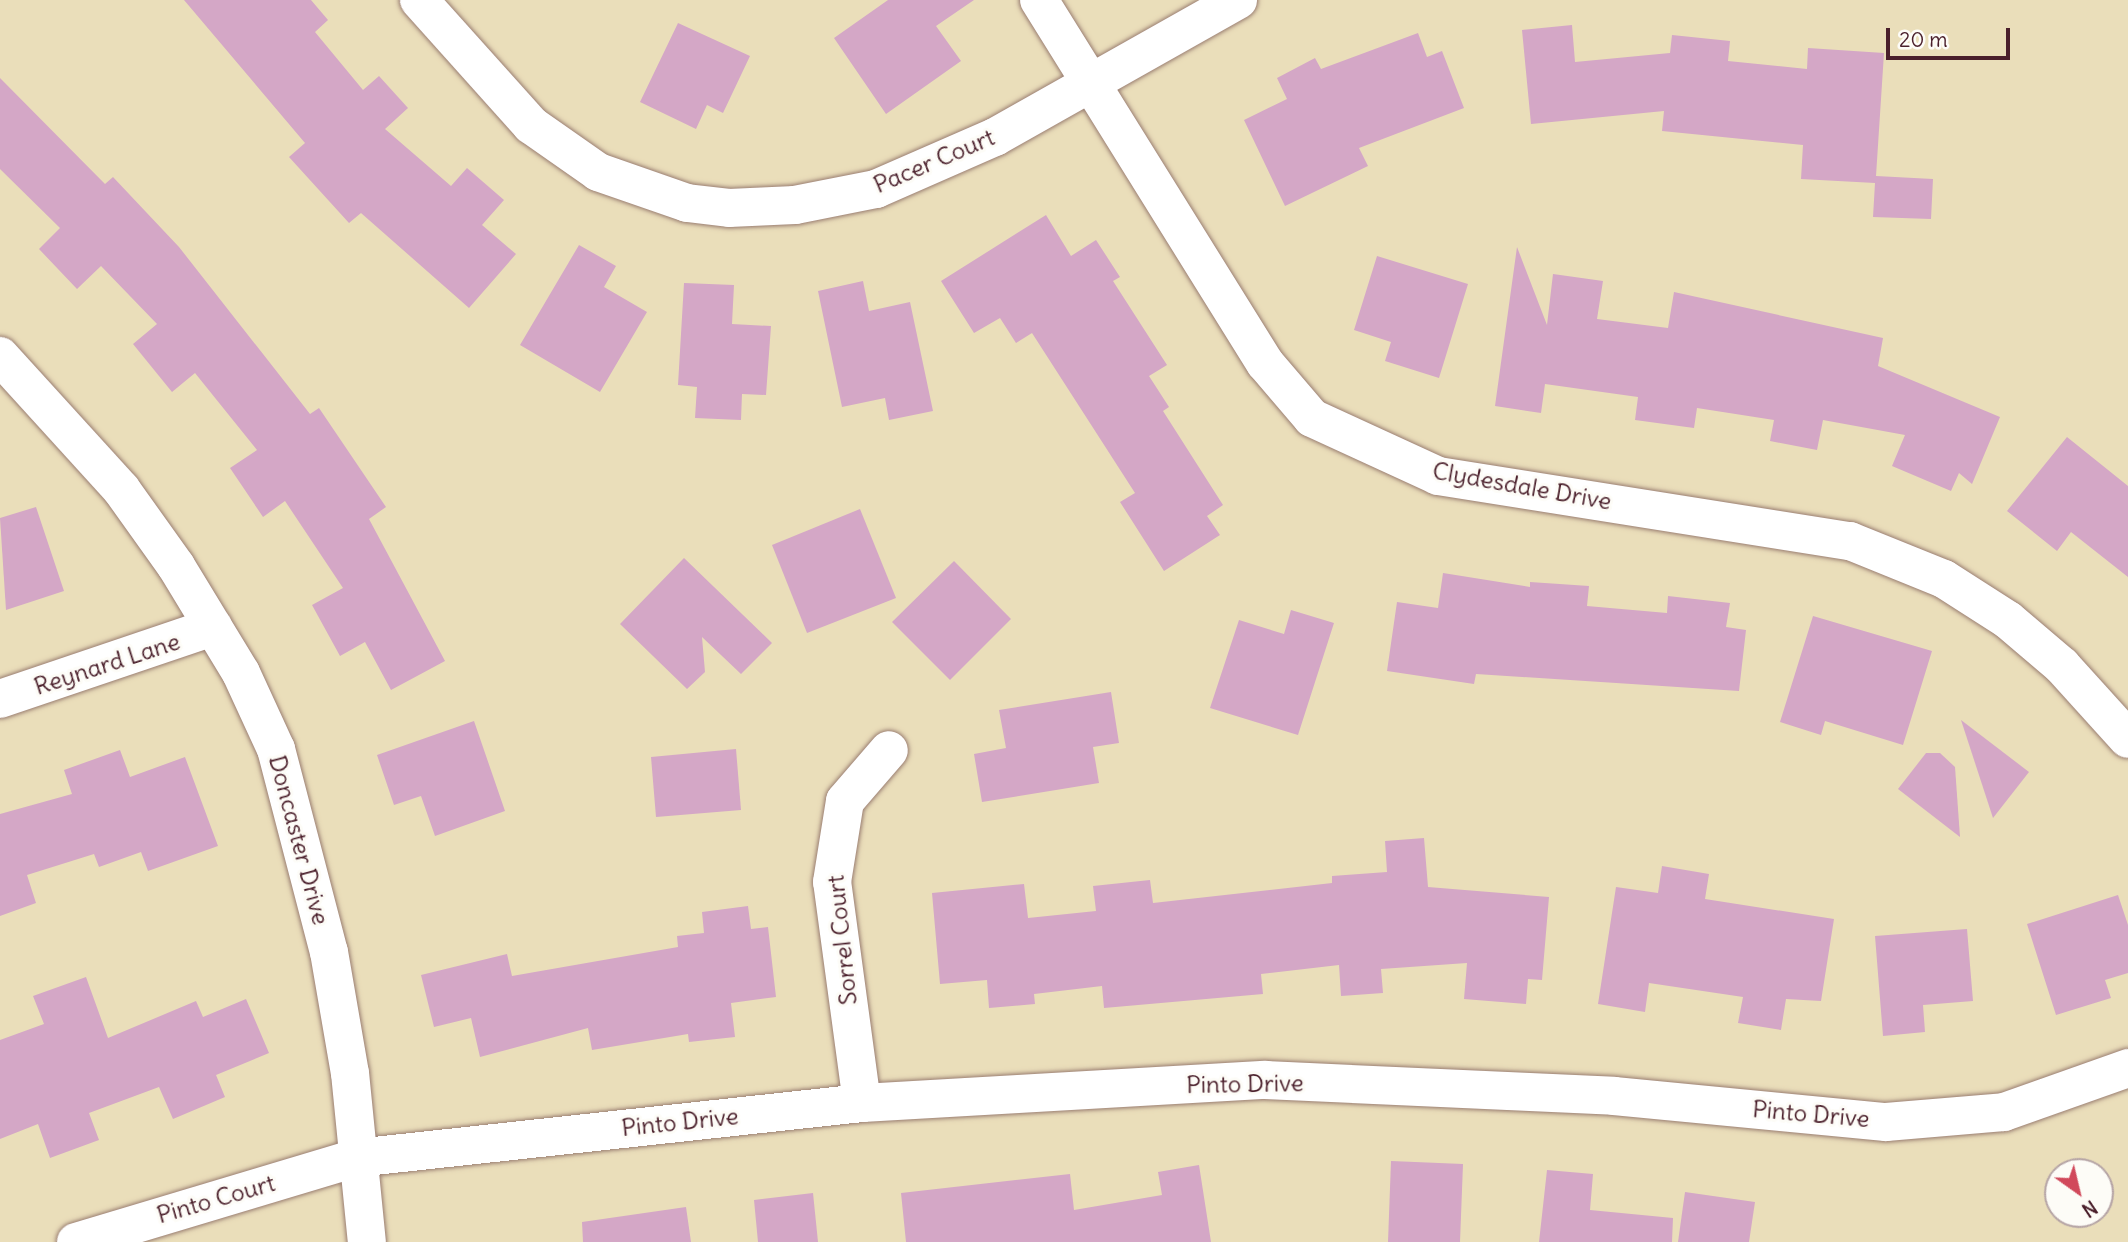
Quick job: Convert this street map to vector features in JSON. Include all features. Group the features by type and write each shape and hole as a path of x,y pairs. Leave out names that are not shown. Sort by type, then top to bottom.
{"street":[{"name":"Pacer Court","path":"419,0 531,125 598,172 687,203 729,208 795,205 876,189 995,137 1093,79 1238,0"},
{"name":"Clydesdale Drive","path":"1040,0 1093,79 1265,363 1312,418 1438,476 1850,541 1944,579 2008,620 2062,666 2128,739"},
{"name":"Doncaster Drive","path":"0,355 121,489 213,627 276,749 306,845 350,1073 356,1158 367,1242"},
{"name":"Reynard Lane","path":"0,699 213,627"},
{"name":"Sorrel Court","path":"862,1103 832,882 845,801 889,750"},
{"name":"Pinto Drive","path":"356,1158 862,1103 1265,1080 1614,1096 1886,1122 2004,1112 2128,1068"},
{"name":"Pinto Court","path":"76,1242 356,1158"}],"building":[{"path":"184,0 311,0 328,20 315,32 363,90 379,76 408,108 385,129 451,186 467,168 504,200 482,225 516,254 469,308 361,213 349,223 289,157 305,143"},
{"path":"888,0 974,0 936,26 961,61 886,114 834,38"},
{"path":"678,23 750,56 723,113 707,105 696,129 640,102"},
{"path":"1572,25 1575,62 1670,53 1672,35 1730,41 1728,61 1807,69 1808,48 1884,53 1876,176 1933,179 1931,219 1873,217 1875,183 1801,179 1803,145 1662,131 1664,111 1531,124 1522,30"},
{"path":"1418,33 1427,57 1442,51 1464,108 1359,148 1368,166 1285,206 1244,120 1287,99 1277,78 1315,58 1321,69"},
{"path":"0,78 105,184 113,177 179,247 310,414 319,408 386,507 369,519 445,661 391,690 365,642 340,656 312,605 343,588 285,501 263,517 230,468 257,450 195,373 172,392 133,344 157,324 101,266 77,289 39,249 60,228 0,169"},
{"path":"1046,215 1071,256 1096,240 1120,277 1113,281 1167,365 1149,376 1169,407 1163,411 1223,505 1207,516 1220,535 1164,571 1120,502 1135,493 1032,333 1016,343 1000,318 974,333 941,281"},
{"path":"579,245 616,266 604,287 647,312 600,392 520,345"},
{"path":"1517,247 1547,325 1553,274 1603,281 1597,319 1668,328 1674,292 1883,338 1878,366 2000,417 1972,484 1959,473 1951,491 1892,466 1905,435 1823,420 1817,450 1770,441 1774,420 1697,408 1694,428 1635,420 1638,397 1545,384 1541,413 1495,406"},
{"path":"1377,256 1468,284 1439,378 1385,361 1391,342 1354,330"},
{"path":"863,281 869,311 910,302 933,411 889,420 885,398 842,407 818,291"},
{"path":"684,283 734,285 732,324 771,326 766,395 742,394 741,420 695,418 697,387 678,385"},
{"path":"2067,437 2128,486 2128,577 2071,532 2057,551 2007,511"},
{"path":"36,507 64,591 6,610 0,518"},
{"path":"860,509 896,598 807,633 772,545"},
{"path":"684,558 772,643 741,674 702,637 705,672 687,689 620,624"},
{"path":"954,561 1011,619 950,680 892,622"},
{"path":"1443,573 1530,587 1530,582 1589,586 1587,606 1667,613 1668,596 1730,603 1726,627 1746,630 1739,691 1476,674 1474,684 1387,671 1397,602 1438,608"},
{"path":"1291,610 1334,623 1298,735 1210,708 1239,620 1284,634"},
{"path":"1813,616 1932,651 1903,745 1825,721 1821,735 1780,722"},
{"path":"1111,692 1119,743 1093,747 1099,783 982,802 974,754 1006,748 999,710"},
{"path":"1961,720 2029,772 1993,818"},
{"path":"474,721 505,811 435,836 421,796 394,805 377,755"},
{"path":"736,749 741,810 656,817 651,757"},
{"path":"120,750 130,777 185,757 218,846 148,871 141,852 99,867 94,854 27,875 36,903 0,916 0,814 72,794 64,770"},
{"path":"1926,753 1940,753 1955,767 1960,837 1898,789"},
{"path":"1424,838 1428,887 1549,897 1542,980 1528,979 1526,1004 1464,999 1467,963 1381,969 1383,993 1341,996 1339,965 1261,974 1263,994 1104,1008 1102,986 1034,994 1035,1004 989,1008 987,980 940,984 932,893 1024,884 1028,918 1096,911 1093,886 1150,880 1153,903 1332,883 1332,876 1387,872 1385,841"},
{"path":"1662,866 1709,874 1705,899 1834,919 1821,1001 1786,999 1781,1030 1738,1023 1743,997 1649,983 1645,1012 1598,1004 1616,887 1658,893"},
{"path":"2118,895 2128,925 2128,973 2105,980 2111,998 2056,1015 2027,924"},
{"path":"748,906 751,929 768,927 776,997 731,1003 735,1037 689,1042 688,1034 592,1050 588,1028 480,1057 471,1018 434,1027 421,975 507,954 512,976 678,947 677,936 704,933 702,912"},
{"path":"1967,929 1973,1001 1923,1005 1925,1032 1883,1036 1875,936"},
{"path":"86,977 108,1038 196,1001 203,1017 246,999 269,1053 216,1075 225,1097 173,1119 159,1087 89,1113 99,1140 50,1158 38,1124 0,1139 0,1040 44,1024 33,996"},
{"path":"1391,1161 1463,1164 1460,1242 1388,1242"},
{"path":"1199,1165 1211,1242 906,1242 901,1193 1070,1174 1074,1210 1162,1195 1158,1172"},
{"path":"1547,1170 1593,1174 1590,1210 1673,1218 1672,1242 1539,1242"},
{"path":"1685,1192 1755,1202 1749,1242 1678,1242"},
{"path":"813,1193 818,1242 758,1242 754,1200"},
{"path":"686,1207 691,1242 583,1242 582,1222"}]}
